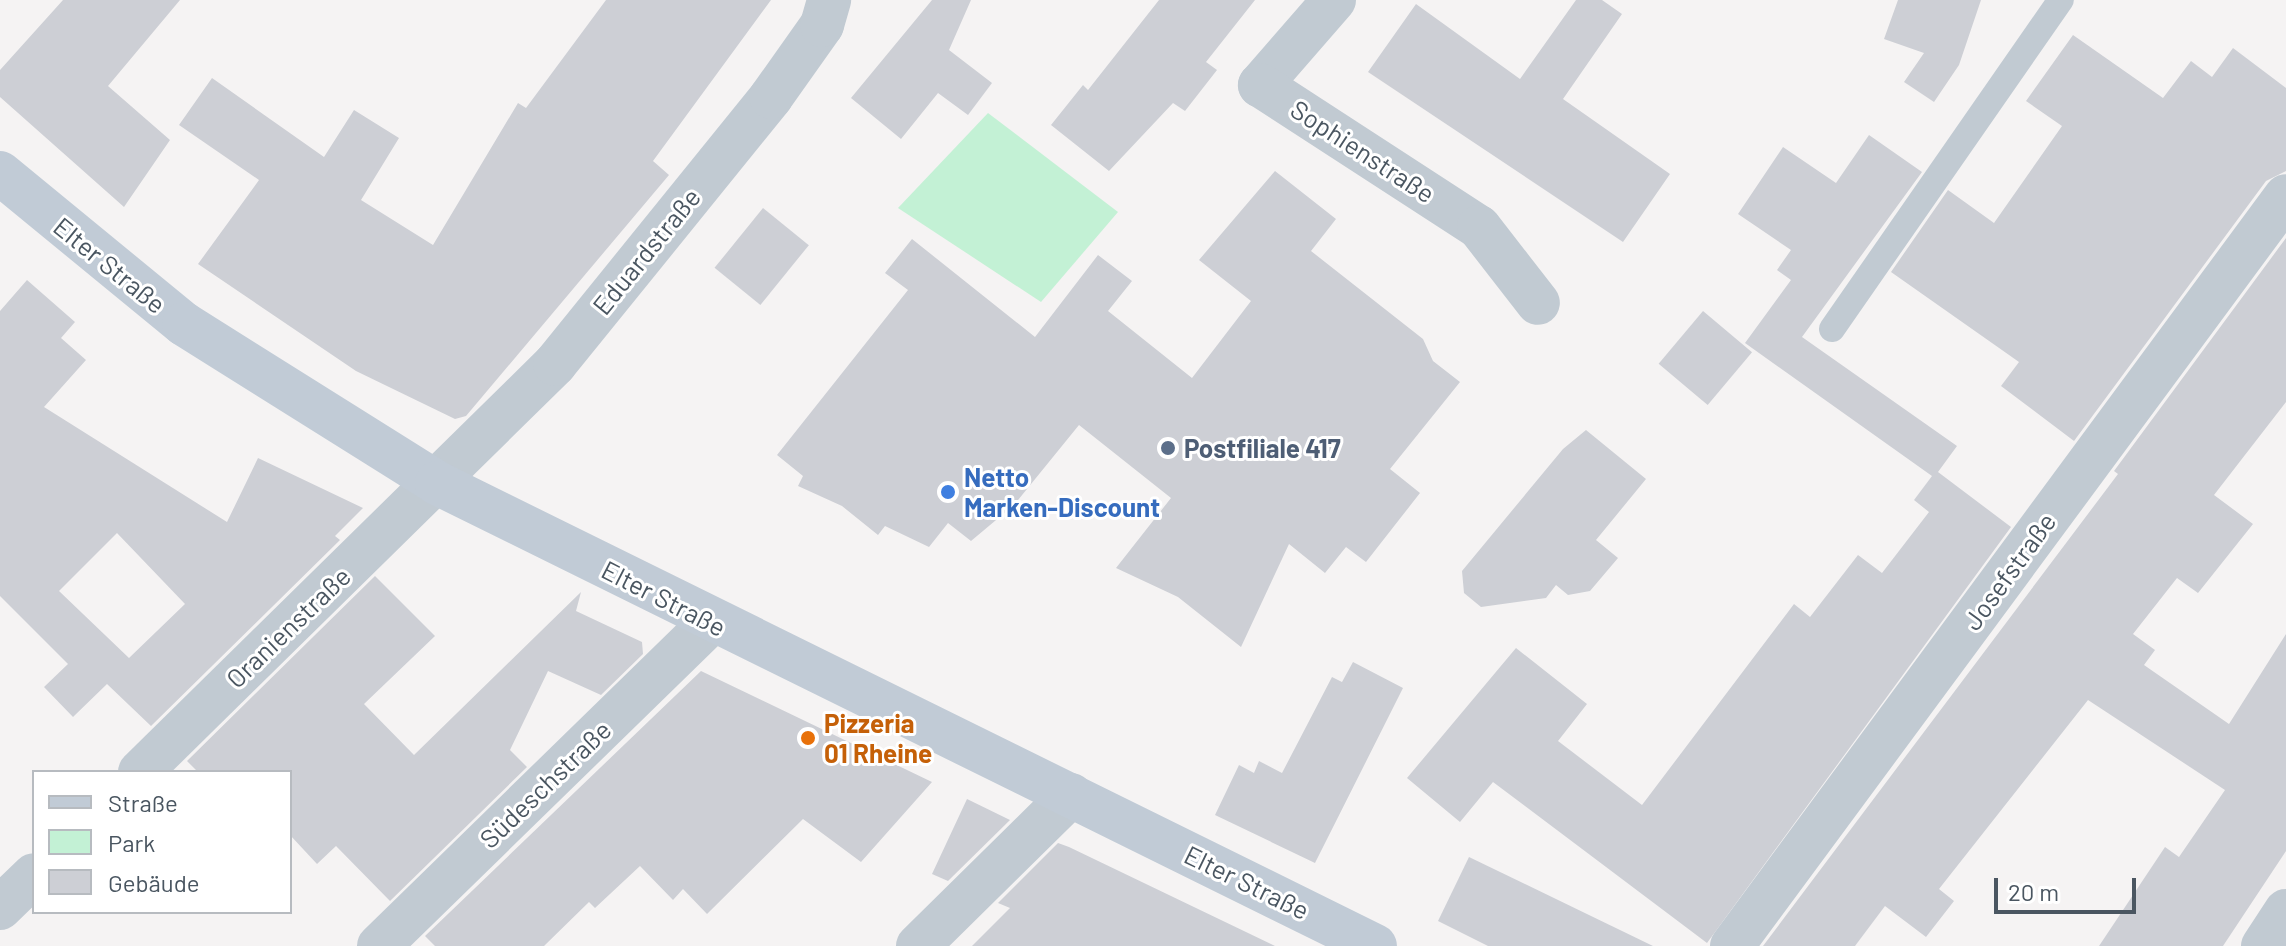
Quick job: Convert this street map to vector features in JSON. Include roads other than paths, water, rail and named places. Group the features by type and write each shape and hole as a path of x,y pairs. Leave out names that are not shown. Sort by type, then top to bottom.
{"main road":[{"name":"Elter Straße","path":"0,173 184,324 437,483 711,622 1375,946"}],"street":[{"name":"Eduardstraße","path":"437,483 595,315 771,97 822,25 829,0"},
{"name":"Sophienstraße","path":"1334,0 1260,85 1479,227 1538,303"},
{"name":"Josefstraße","path":"1732,946 2286,196"},
{"name":"Oranienstraße","path":"142,770 437,483"},
{"name":"Südeschstraße","path":"379,946 711,622"},
{"path":"918,946 1071,795"},
{"path":"0,908 32,877"},
{"path":"2263,946 2286,911"}],"lane":[{"path":"1832,329 2061,0"}],"place":[{"name":"Postfiliale 417","path":"1168,448"},
{"name":"Netto Marken-Discount","path":"948,492"},
{"name":"Pizzeria 01 Rheine","path":"808,738"}]}
